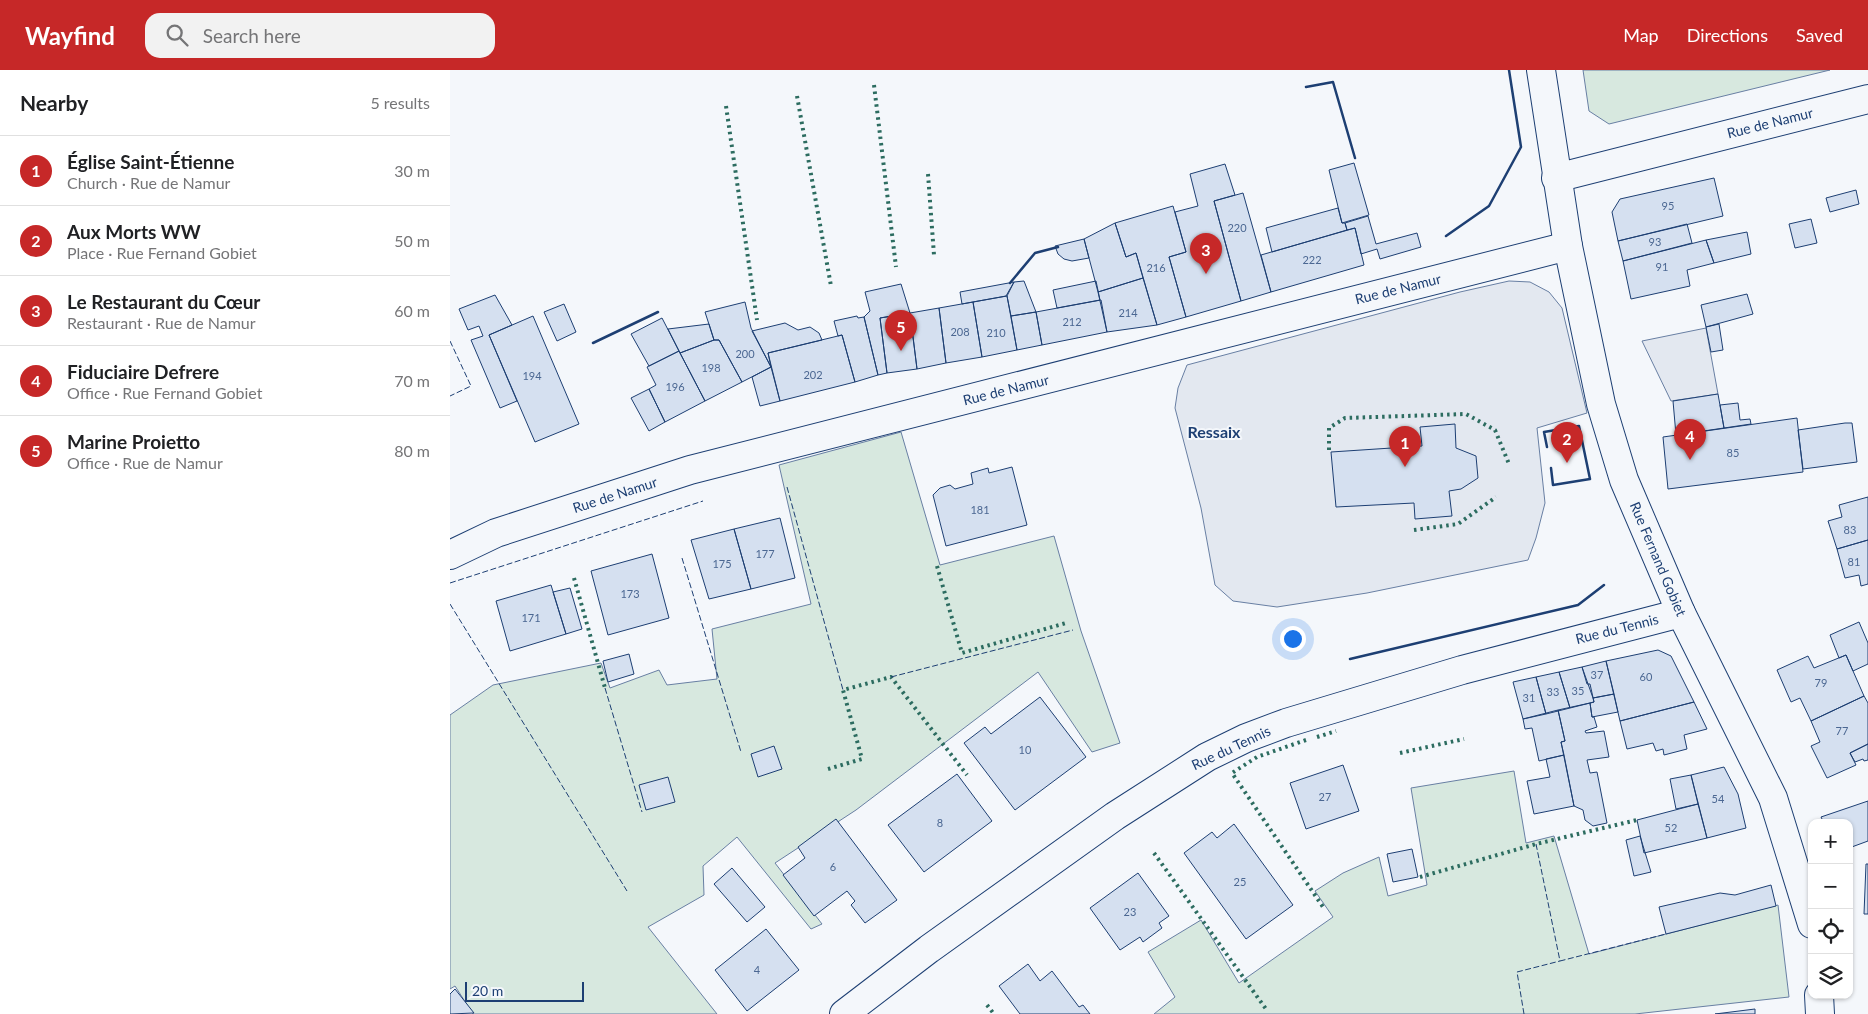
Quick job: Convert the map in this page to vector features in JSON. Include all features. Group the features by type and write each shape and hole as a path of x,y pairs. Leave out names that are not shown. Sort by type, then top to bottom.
{"street":[{"name":"Rue Fernand Gobiet","path":"1541,70 1556,178 1568,246 1600,404 1624,480 1681,613 1772,798 1808,911"},
{"name":"Rue de Namur","path":"1556,178 1868,99"},
{"name":"Rue de Namur","path":"450,555 496,533 690,470 1568,246"},
{"name":"Rue du Tennis","path":"844,1014 929,949 1115,816 1198,762 1246,738 1462,670 1681,613"},
{"path":"1820,999 1820,1014"}],"shaded area":[{"path":"1583,70 1830,70 1609,124 1589,111"},
{"path":"1509,281 1530,282 1549,292 1562,308 1587,413 1537,428 1545,503 1528,560 1367,593 1277,607 1233,601 1215,585 1201,508 1175,408 1178,388 1187,365 1460,292"},
{"path":"1706,328 1718,394 1671,401 1642,341"},
{"path":"901,432 940,565 1054,536 1081,631 1120,743 1092,752 1038,672 856,810 775,863 822,924 811,929 737,837 703,866 704,895 648,927 717,1014 473,1014 455,986 450,989 450,715 493,685 601,663 610,688 659,670 667,685 717,679 712,629 811,604 779,465"},
{"path":"1514,771 1526,843 1554,836 1589,954 1778,905 1789,997 1635,1014 1154,1014 1175,997 1148,952 1201,920 1239,983 1333,917 1315,891 1343,873 1379,857 1388,896 1427,885 1411,788"}],"building":[{"path":"1354,163 1369,215 1342,223 1329,170"},
{"path":"1225,164 1235,195 1214,201 1241,301 1186,317 1169,257 1186,252 1175,212 1198,206 1190,174"},
{"path":"1714,178 1723,216 1618,241 1612,212 1620,199"},
{"path":"1856,190 1859,204 1830,212 1826,198"},
{"path":"1243,193 1271,292 1241,301 1214,201"},
{"path":"1173,206 1186,252 1169,257 1186,317 1157,325 1136,253 1126,257 1115,223"},
{"path":"1338,208 1342,223 1345,223 1347,230 1272,252 1266,228"},
{"path":"1368,216 1376,244 1417,233 1421,247 1380,259 1377,249 1361,254 1355,228 1347,230 1345,223"},
{"path":"1811,219 1817,243 1795,248 1789,224"},
{"path":"1115,223 1126,257 1136,253 1143,278 1098,292 1084,239"},
{"path":"1687,224 1692,243 1623,261 1618,241"},
{"path":"1355,228 1364,265 1271,292 1261,255"},
{"path":"1747,232 1751,254 1714,263 1706,240"},
{"path":"1084,239 1089,258 1072,261 1064,259 1058,254 1055,246"},
{"path":"1706,240 1714,263 1687,270 1690,286 1631,299 1623,261"},
{"path":"1143,278 1157,325 1107,332 1098,292"},
{"path":"1024,281 1036,312 1011,316 1007,296 1014,282"},
{"path":"1096,281 1100,300 1057,308 1053,290"},
{"path":"1014,282 1006,296 962,304 960,292"},
{"path":"901,284 910,313 880,318 887,373 878,375 864,317 870,311 865,292"},
{"path":"1747,294 1753,314 1706,327 1701,305"},
{"path":"495,295 512,325 489,335 517,401 500,408 471,340 483,336 479,326 468,330 459,309"},
{"path":"1007,296 1017,350 982,357 973,302"},
{"path":"1101,300 1107,332 1042,345 1036,312"},
{"path":"745,302 751,328 771,367 742,382 719,340 714,340 705,312"},
{"path":"973,302 982,357 946,363 939,308"},
{"path":"564,304 576,332 557,341 544,312"},
{"path":"939,308 946,363 917,369 910,313"},
{"path":"1036,312 1042,345 1017,350 1011,316"},
{"path":"910,313 917,369 887,373 880,318"},
{"path":"533,316 579,424 535,442 489,335"},
{"path":"857,316 858,318 864,317 878,375 855,382 842,335 838,336 834,321"},
{"path":"662,318 679,351 649,366 631,334"},
{"path":"785,323 798,330 810,327 819,333 822,340 768,353 771,367 752,331"},
{"path":"709,324 714,340 680,353 668,329"},
{"path":"1719,324 1723,350 1711,352 1706,327"},
{"path":"842,335 855,382 780,401 768,353"},
{"path":"714,340 719,340 742,382 705,401 680,353"},
{"path":"679,351 705,401 665,422 649,389 656,385 647,367"},
{"path":"771,367 780,401 760,406 752,377"},
{"path":"649,389 665,422 649,431 631,398"},
{"path":"1718,394 1724,428 1676,435 1673,401"},
{"path":"1738,403 1740,420 1750,419 1751,424 1724,428 1720,405"},
{"path":"1797,418 1803,472 1668,489 1663,437"},
{"path":"1852,423 1857,462 1803,469 1798,430"},
{"path":"1455,424 1456,448 1476,456 1478,478 1461,489 1449,491 1452,516 1415,519 1414,503 1336,507 1331,452 1422,446 1420,427"},
{"path":"1012,467 1027,525 946,546 933,495 940,488 950,485 955,489 973,484 971,473 988,468 989,473"},
{"path":"1868,497 1868,540 1837,549 1828,521 1842,517 1839,505"},
{"path":"780,518 795,578 751,589 734,529"},
{"path":"734,529 751,589 709,599 691,540"},
{"path":"1868,540 1868,584 1861,586 1859,575 1845,578 1837,549"},
{"path":"652,554 669,618 608,635 591,571"},
{"path":"551,585 566,634 510,651 496,601"},
{"path":"570,588 582,629 566,634 553,592"},
{"path":"1859,622 1868,643 1868,664 1853,671 1846,655 1839,658 1830,635"},
{"path":"1658,650 1671,656 1694,702 1620,721 1606,661"},
{"path":"629,654 634,674 608,682 603,661"},
{"path":"1846,655 1864,696 1811,721 1800,698 1791,702 1777,670 1808,656 1814,668"},
{"path":"1606,661 1614,694 1593,698 1582,667"},
{"path":"1582,667 1587,684 1590,684 1594,702 1570,708 1559,672"},
{"path":"1559,672 1570,708 1546,714 1536,677"},
{"path":"1536,677 1546,714 1523,719 1513,682"},
{"path":"1614,694 1618,712 1592,717 1590,703 1594,702 1593,698"},
{"path":"1864,696 1868,703 1868,744 1850,753 1856,765 1827,778 1811,746 1820,742 1811,721"},
{"path":"1040,697 1086,757 1015,810 964,743 985,727 991,734"},
{"path":"1694,702 1707,729 1684,735 1687,749 1664,755 1663,749 1656,751 1653,743 1627,749 1620,721"},
{"path":"1590,703 1592,717 1594,717 1597,727 1585,731 1586,733 1604,731 1609,757 1587,760 1590,773 1597,772 1607,823 1593,826 1585,820 1583,810 1574,806 1561,742 1565,741 1558,710"},
{"path":"1558,710 1565,741 1561,742 1564,755 1539,761 1532,728 1525,729 1523,719"},
{"path":"1868,744 1868,760 1864,761 1863,759 1855,762 1850,753"},
{"path":"774,746 782,769 758,777 751,754"},
{"path":"1564,755 1574,806 1534,814 1527,781 1550,777 1546,759"},
{"path":"1343,765 1359,811 1306,829 1290,783"},
{"path":"1724,767 1738,794 1746,828 1707,838 1691,775"},
{"path":"957,774 992,821 924,872 888,825"},
{"path":"1691,775 1698,804 1676,809 1670,779"},
{"path":"668,777 675,802 646,810 639,785"},
{"path":"1868,801 1868,841 1853,847 1853,819 1822,819 1821,817"},
{"path":"1698,804 1707,838 1644,853 1637,820"},
{"path":"836,819 897,900 865,923 851,905 855,901 847,891 814,916 783,875 805,858 798,847"},
{"path":"1234,824 1293,905 1246,939 1184,853 1212,832 1217,838"},
{"path":"1640,836 1651,872 1634,876 1626,840"},
{"path":"1412,849 1418,877 1393,882 1387,854"},
{"path":"1866,864 1868,864 1868,914 1864,914"},
{"path":"732,868 765,907 747,922 714,884"},
{"path":"1138,873 1169,916 1159,923 1162,928 1143,942 1140,937 1120,950 1090,908"},
{"path":"1771,885 1776,906 1666,934 1659,907 1720,893 1735,895"},
{"path":"766,929 799,970 747,1011 715,970"},
{"path":"1028,964 1040,981 1052,971 1079,1007 1083,1005 1090,1014 1020,1014 999,986"},
{"path":"455,989 474,1013 450,1014 450,994"},
{"path":"1755,1009 1755,1014 1715,1014"}],"hedge":[{"path":"874,85 896,267"},
{"path":"797,96 831,286"},
{"path":"726,106 757,320"},
{"path":"928,174 934,255"},
{"path":"1329,450 1329,428 1345,418 1466,414 1495,430 1509,464"},
{"path":"1414,530 1458,524 1496,497"},
{"path":"937,566 962,653 1066,623"},
{"path":"574,578 605,688"},
{"path":"828,769 862,759 843,690 891,677 967,775"},
{"path":"1317,737 1336,731"},
{"path":"1400,753 1464,739"},
{"path":"1306,740 1257,757 1232,773 1323,907"},
{"path":"1420,877 1536,844 1637,820"},
{"path":"1154,853 1266,1009"},
{"path":"987,1005 994,1014"}],"fence":[{"path":"450,341 471,386 450,396"},
{"path":"787,487 843,690"},
{"path":"450,583 703,501"},
{"path":"682,558 741,752"},
{"path":"450,604 627,891"},
{"path":"891,677 1073,630"},
{"path":"605,688 642,812"},
{"path":"1536,844 1560,961 1666,934"},
{"path":"1524,1014 1517,972 1560,961"}],"wall":[{"path":"1446,236 1489,206 1521,147 1509,70"},
{"path":"1306,87 1333,82 1355,158"},
{"path":"1010,283 1035,253 1058,247"},
{"path":"593,343 658,312"},
{"path":"1547,447 1544,432 1579,426 1590,479 1553,485 1551,468"},
{"path":"1350,659 1578,605 1604,585"}],"place":[{"name":"Le Restaurant du Cœur","path":"1206,274"},
{"name":"Marine Proietto","path":"901,351"},
{"name":"Fiduciaire Defrere","path":"1690,460"},
{"name":"Aux Morts WW","path":"1567,463"},
{"name":"Église Saint-Étienne","path":"1405,467"}],"district":[{"name":"Ressaix","path":"1214,432"}]}
